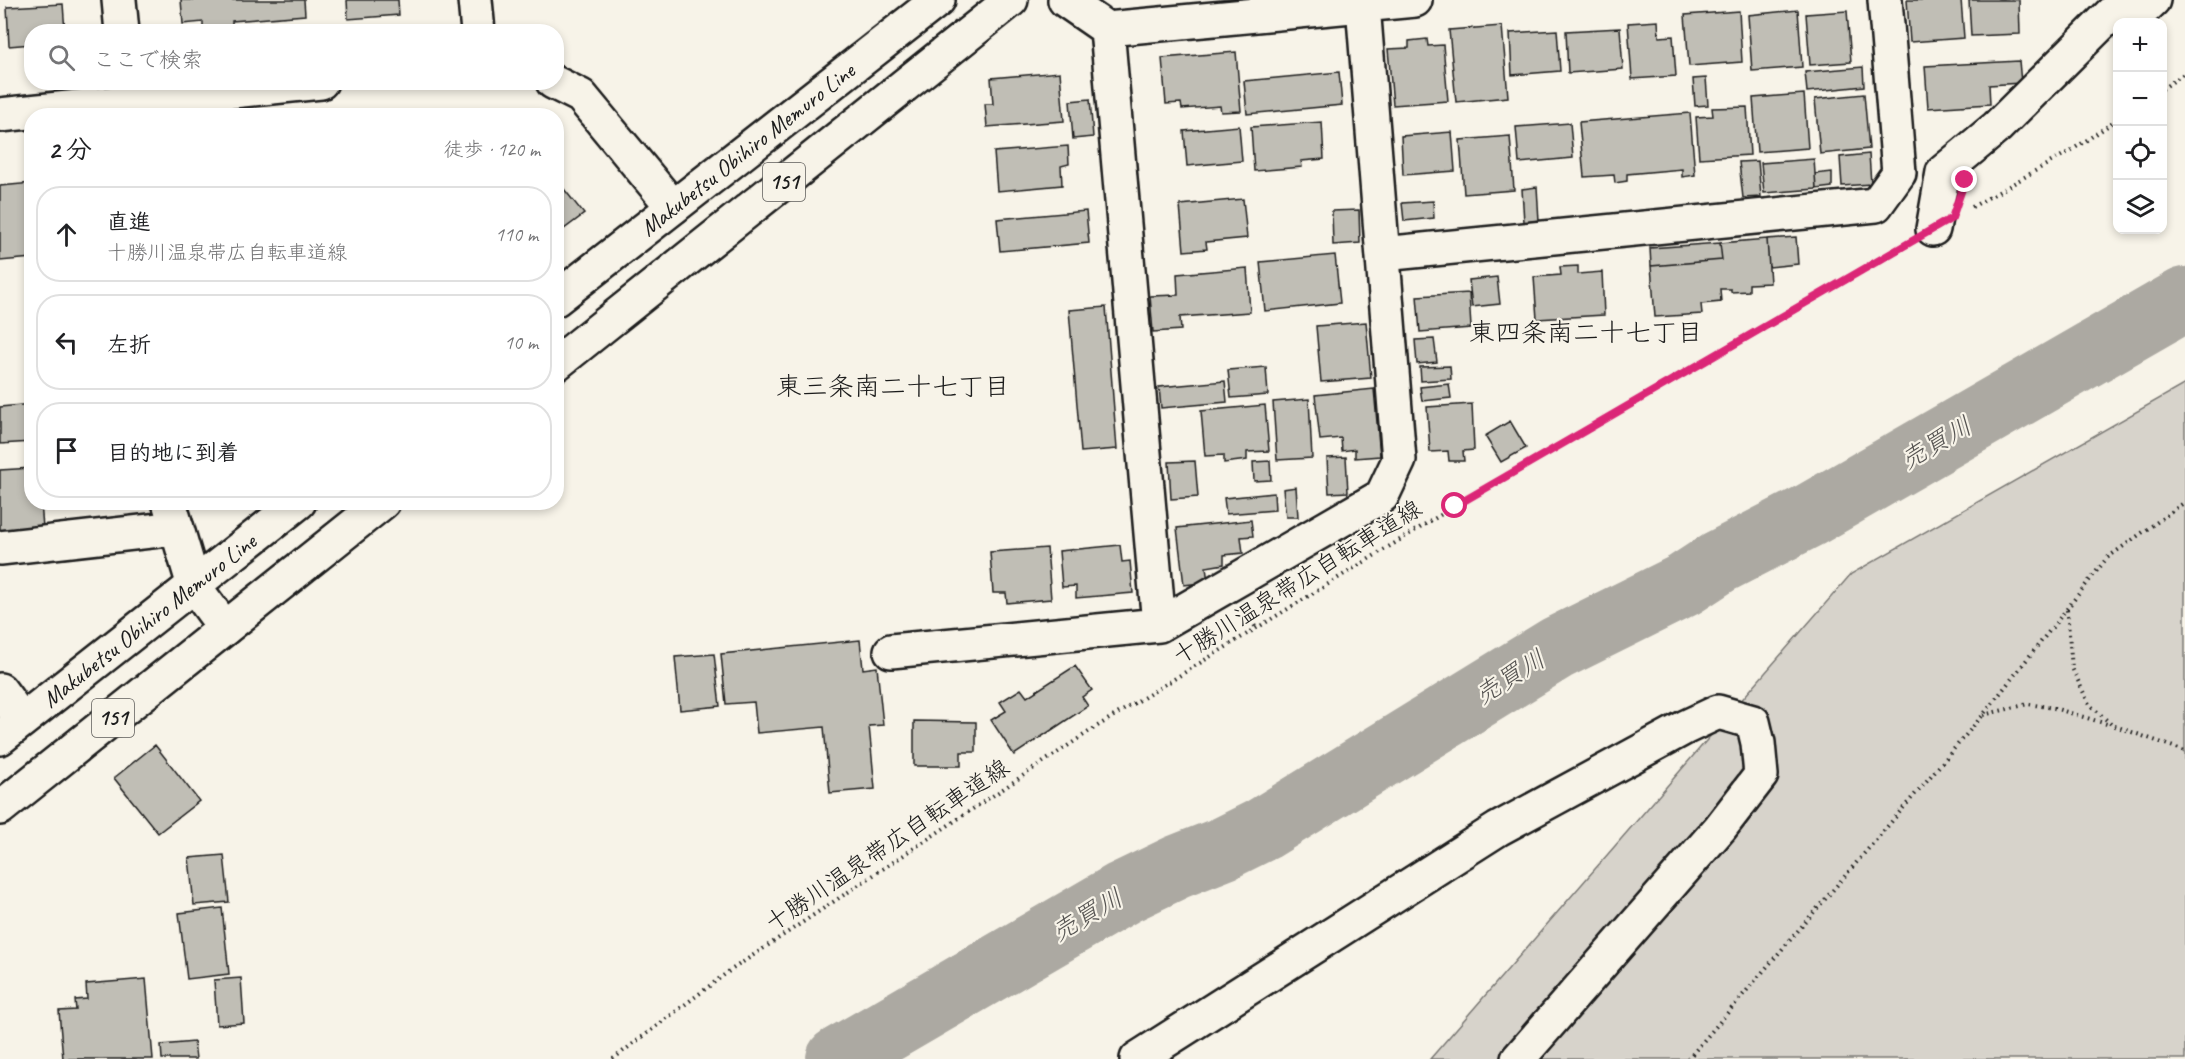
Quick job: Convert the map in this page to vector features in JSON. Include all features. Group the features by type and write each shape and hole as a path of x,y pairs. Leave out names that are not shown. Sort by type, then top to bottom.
{"street":[{"path":"118,0 121,24"},
{"path":"475,0 477,24"},
{"name":"Makubetsu Obihiro Memuro Line","path":"564,293 938,0"},
{"name":"Makubetsu Obihiro Memuro Line","path":"564,358 1011,0"},
{"path":"1065,0 1107,29 1415,0"},
{"path":"1383,254 1876,206 1899,173 1885,0"},
{"path":"1942,223 1943,172 1997,127 2124,0"},
{"path":"2134,18 2153,0"},
{"path":"891,651 1159,625 1382,496 1399,460 1363,5"},
{"path":"1107,29 1159,625"},
{"path":"1942,223 1965,180 2113,39"},
{"path":"564,88 580,96 673,207"},
{"path":"60,108 236,90"},
{"path":"0,115 24,112"},
{"name":"Makubetsu Obihiro Memuro Line","path":"11,729 288,510"},
{"name":"151","path":"0,808 373,510"},
{"path":"0,548 173,515 194,586 225,628"},
{"path":"0,690 11,729"},
{"path":"1137,1059 1498,829 1718,712 1753,722 1758,743 1761,775 1719,828 1518,1059"}],"path":[{"path":"2167,86 2185,73"},
{"name":"十勝川温泉帯広自転車道線","path":"613,1059 728,972 1096,727 1455,506 2072,150 2113,122"},
{"path":"1688,1059 1983,715 2107,558 2185,502"},
{"path":"2067,609 2072,668 2089,704 2112,725"},
{"path":"1983,715 2028,704 2054,708 2112,725 2185,751"}],"shaded area":[{"path":"2185,384 2185,1059 1430,1059 1851,574"}],"building":[{"path":"181,0 304,0 305,15 232,21 232,24 203,24 203,22 183,24"},
{"path":"347,0 398,0 399,15 348,19"},
{"path":"1907,0 1961,0 1964,38 1910,42"},
{"path":"1969,0 2019,0 2020,34 1971,36"},
{"path":"63,4 64,24 24,24 24,45 9,46 7,7"},
{"path":"1798,10 1802,67 1752,71 1748,15"},
{"path":"1739,11 1742,62 1689,66 1685,15"},
{"path":"1847,11 1851,62 1810,65 1806,14"},
{"path":"1658,21 1659,37 1673,36 1676,76 1632,79 1628,23"},
{"path":"1502,26 1508,97 1456,102 1449,30"},
{"path":"1620,28 1623,69 1568,73 1566,31"},
{"path":"1557,30 1560,71 1512,75 1510,33"},
{"path":"1427,39 1428,46 1443,45 1448,101 1393,105 1388,49 1409,48 1409,41"},
{"path":"1236,52 1241,111 1221,112 1220,106 1182,109 1181,103 1166,104 1162,58"},
{"path":"2019,61 2021,83 1989,85 1990,104 1928,108 1925,66"},
{"path":"1863,67 1864,86 1807,92 1805,72"},
{"path":"1060,72 1064,121 987,127 985,104 993,104 991,78"},
{"path":"1339,72 1342,105 1247,114 1244,81"},
{"path":"1706,78 1708,105 1695,106 1693,79"},
{"path":"1804,94 1808,148 1757,152 1753,98"},
{"path":"1864,94 1869,149 1820,154 1815,99"},
{"path":"1090,99 1093,137 1073,139 1070,101"},
{"path":"1747,107 1750,155 1699,158 1696,117 1713,116 1712,108"},
{"path":"1690,113 1695,175 1682,177 1682,169 1627,174 1627,181 1615,183 1614,175 1584,177 1579,122"},
{"path":"1322,122 1324,159 1301,161 1302,167 1254,171 1251,127"},
{"path":"1570,123 1573,158 1519,163 1516,127"},
{"path":"1239,126 1242,161 1187,166 1184,131"},
{"path":"1452,132 1455,171 1403,175 1401,136"},
{"path":"1510,136 1514,190 1464,194 1460,140"},
{"path":"1068,146 1069,164 1061,166 1062,185 997,191 994,152"},
{"path":"1869,154 1871,184 1842,186 1840,157"},
{"path":"1814,159 1816,189 1764,193 1761,163"},
{"path":"1758,161 1761,197 1743,198 1739,162"},
{"path":"1832,172 1832,187 1816,189 1815,174"},
{"path":"24,184 24,259 0,261 0,186"},
{"path":"1537,187 1539,221 1524,222 1522,189"},
{"path":"564,189 584,214 564,229"},
{"path":"1243,199 1247,238 1206,242 1207,249 1184,251 1180,205"},
{"path":"1433,201 1434,218 1404,221 1402,203"},
{"path":"1359,210 1360,243 1333,245 1332,211"},
{"path":"1086,211 1089,243 1000,251 997,219"},
{"path":"1796,237 1798,264 1769,267 1767,239"},
{"path":"1767,239 1770,283 1749,284 1749,291 1731,292 1731,289 1720,289 1721,302 1701,304 1702,314 1655,317 1651,266 1722,260 1720,243"},
{"path":"1720,243 1722,260 1651,266 1650,248"},
{"path":"1335,255 1340,303 1265,311 1260,262"},
{"path":"1578,266 1578,274 1602,272 1604,315 1537,319 1534,277 1561,275 1560,267"},
{"path":"1247,268 1250,312 1180,317 1181,330 1153,332 1150,296 1178,295 1177,274"},
{"path":"1497,277 1500,304 1472,307 1469,280"},
{"path":"1469,293 1471,328 1420,332 1417,296"},
{"path":"1106,307 1117,449 1081,452 1069,310"},
{"path":"1366,322 1371,378 1321,382 1316,326"},
{"path":"1434,339 1437,362 1417,364 1415,340"},
{"path":"1450,366 1451,379 1421,381 1420,367"},
{"path":"1266,367 1268,395 1231,398 1228,370"},
{"path":"1225,381 1227,402 1161,408 1159,387"},
{"path":"1449,384 1451,398 1422,401 1420,387"},
{"path":"1374,389 1380,456 1355,458 1355,449 1342,451 1341,438 1320,440 1315,395"},
{"path":"1309,399 1312,458 1277,460 1273,402"},
{"path":"1472,404 1474,450 1463,451 1464,461 1449,461 1448,451 1430,452 1427,407"},
{"path":"24,405 24,442 0,444 0,407"},
{"path":"1265,405 1269,451 1247,452 1247,460 1224,463 1224,455 1205,456 1201,411"},
{"path":"1510,421 1526,448 1501,462 1485,436"},
{"path":"1346,457 1348,492 1329,493 1327,458"},
{"path":"1195,461 1198,497 1171,499 1169,462"},
{"path":"1270,461 1271,480 1254,481 1253,462"},
{"path":"24,468 24,510 42,510 43,528 0,531 0,470"},
{"path":"1296,487 1298,517 1286,517 1283,489"},
{"path":"1274,493 1275,510 1226,514 1224,498"},
{"path":"1251,520 1253,536 1241,537 1243,553 1224,555 1224,564 1206,567 1208,582 1184,585 1177,528"},
{"path":"1120,545 1122,562 1130,561 1133,593 1076,598 1076,586 1062,587 1059,551"},
{"path":"1047,548 1051,599 1007,603 1006,593 993,593 990,552"},
{"path":"860,640 863,669 877,667 883,725 869,726 875,789 830,793 824,727 757,733 754,702 726,704 721,654"},
{"path":"714,654 720,706 680,710 675,657"},
{"path":"1075,666 1092,690 1082,697 1088,706 1014,755 991,720 1006,711 1000,702 1021,689 1027,697"},
{"path":"914,721 976,722 976,752 961,752 961,766 914,766"},
{"path":"155,745 199,801 158,833 114,778"},
{"path":"224,855 229,902 194,905 189,858"},
{"path":"222,908 229,974 187,979 179,913"},
{"path":"241,978 244,1023 217,1025 214,980"},
{"path":"146,979 153,1059 63,1059 59,1011 76,1010 75,1000 87,999 86,984"},
{"path":"194,1042 196,1059 162,1059 161,1045"}],"waterway":[{"name":"売買川","path":"838,1059 1123,893 1263,829 1557,648 1684,585 1719,562 1810,515 2185,299"}],"district":[{"name":"東四条南二十七丁目","path":"1586,332"},
{"name":"東三条南二十七丁目","path":"893,386"}],"route":[{"path":"1455,506 1952,218 1965,180"}]}
